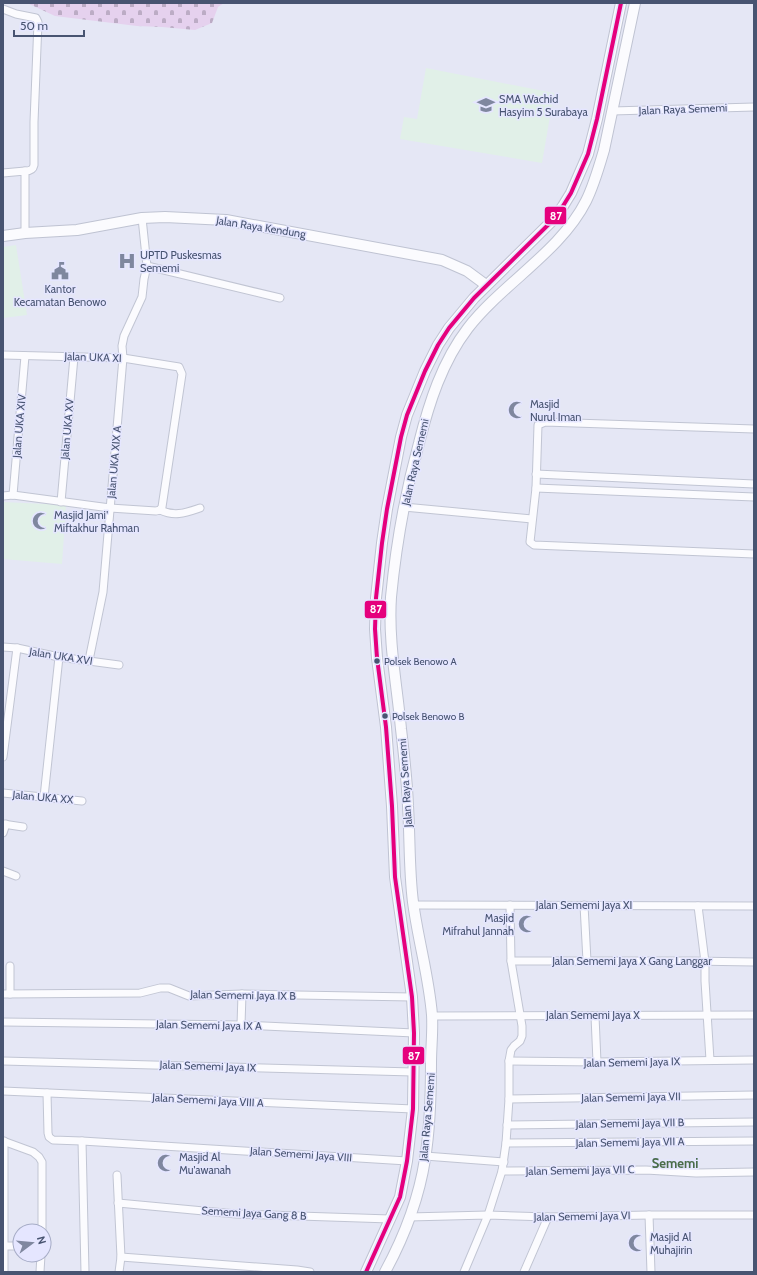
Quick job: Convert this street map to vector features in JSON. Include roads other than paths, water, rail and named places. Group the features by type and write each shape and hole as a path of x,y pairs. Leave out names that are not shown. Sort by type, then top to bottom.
{"main road":[{"name":"Jalan Raya Sememi","path":"366,1272 400,1196 407,1161 412,1109 414,1033 412,997 396,877 386,727 375,629 376,598 387,509 401,437 407,415 425,371 438,345 449,328 486,285 551,222 563,206 577,181 588,154 597,119 621,3"},
{"name":"Jalan Raya Sememi","path":"385,1272 410,1217 425,1156 430,1111 432,1016 413,905 408,803 390,629 391,600 395,565 411,471 427,410 442,371 454,347 468,327 484,309 565,232 586,202 597,174 604,150 635,3"},
{"name":"Jalan Raya Kendung","path":"3,236 25,233 77,230 142,218 165,217 226,220 442,260 467,271 486,285"},
{"path":"380,563 395,565"}],"street":[{"path":"3,9 16,14 36,18 38,22 34,122 34,168 31,171 3,173"},
{"name":"Jalan Raya Sememi","path":"612,111 754,107"},
{"path":"25,171 25,233"},
{"name":"Jalan UKA XIX A","path":"89,660 103,592 123,358 123,341 129,324 142,297 147,266 142,218"},
{"path":"147,266 280,298"},
{"name":"Jalan UKA XI","path":"3,355 123,358 180,367 182,374 162,507 160,510"},
{"name":"Jalan UKA XIV","path":"13,495 25,356"},
{"name":"Jalan UKA XV","path":"61,502 74,357"},
{"path":"754,429 542,422 538,425 536,488 530,542 534,545 754,554"},
{"path":"536,474 754,484"},
{"path":"661,480 662,493"},
{"path":"536,488 754,497"},
{"path":"3,496 13,495 110,508 160,510 164,512 181,514 200,508"},
{"path":"404,507 532,519"},
{"name":"Jalan UKA XVI","path":"3,647 17,648 59,657 119,664"},
{"path":"3,758 17,648"},
{"path":"44,797 59,657"},
{"name":"Jalan UKA XX","path":"3,793 82,801"},
{"path":"3,833 4,824 23,827"},
{"path":"3,871 16,876"},
{"name":"Jalan Sememi Jaya XI","path":"413,905 754,906"},
{"path":"464,1272 488,1215 502,1171 506,1143 509,1099 509,1062 514,1046 520,1041 522,1036 522,1026 511,961 510,905"},
{"path":"584,905 587,961"},
{"path":"698,906 706,962 705,981 710,1060"},
{"name":"Jalan Sememi Jaya X Gang Langgar","path":"511,961 754,962"},
{"path":"6,994 10,966"},
{"name":"Jalan Sememi Jaya IX B","path":"6,994 140,993 160,988 169,988 189,996 242,994 412,997"},
{"path":"240,1025 242,994"},
{"name":"Jalan Sememi Jaya X","path":"432,1016 754,1015"},
{"path":"594,1016 597,1062"},
{"name":"Jalan Sememi Jaya IX A","path":"3,1022 240,1025 414,1033"},
{"name":"Jalan Sememi Jaya IX","path":"509,1062 754,1060"},
{"name":"Jalan Sememi Jaya IX","path":"3,1061 413,1072"},
{"name":"Jalan Sememi Jaya VIII A","path":"3,1091 412,1109"},
{"name":"Jalan Sememi Jaya VIII","path":"48,1093 48,1133 49,1137 53,1140 82,1140 407,1161"},
{"name":"Jalan Sememi Jaya VII","path":"509,1099 754,1095"},
{"name":"Jalan Sememi Jaya VII B","path":"507,1125 754,1122"},
{"path":"82,1140 85,1272"},
{"path":"4,1272 3,1141 33,1152 42,1162 42,1223"},
{"name":"Jalan Sememi Jaya VII A","path":"506,1143 754,1141"},
{"path":"425,1156 504,1162"},
{"name":"Jalan Sememi Jaya VII C","path":"502,1171 646,1170 696,1173 754,1172"},
{"path":"117,1175 120,1257 119,1272"},
{"name":"Sememi Jaya Gang 8 B","path":"118,1203 236,1214 390,1219"},
{"name":"Jalan Sememi Jaya VI","path":"410,1217 488,1215 548,1217 754,1215"},
{"path":"649,1215 651,1272"},
{"path":"524,1272 548,1217"},
{"path":"120,1257 310,1272"}],"place":[{"name":"SMA Wachid Hasyim 5 Surabaya","path":"486,105"},
{"name":"UPTD Puskesmas Sememi","path":"127,261"},
{"name":"Kantor Kecamatan Benowo","path":"60,271"},
{"name":"Masjid Nurul Iman","path":"517,410"},
{"name":"Masjid Jami' Miftakhur Rahman","path":"41,521"},
{"name":"Polsek Benowo A","path":"377,661"},
{"name":"Polsek Benowo B","path":"385,716"},
{"name":"Masjid Mifrahul Jannah","path":"527,924"},
{"name":"Masjid Al Mu'awanah","path":"166,1163"},
{"name":"Masjid Al Muhajirin","path":"637,1243"}],"district":[{"name":"Sememi","path":"675,1163"}]}
